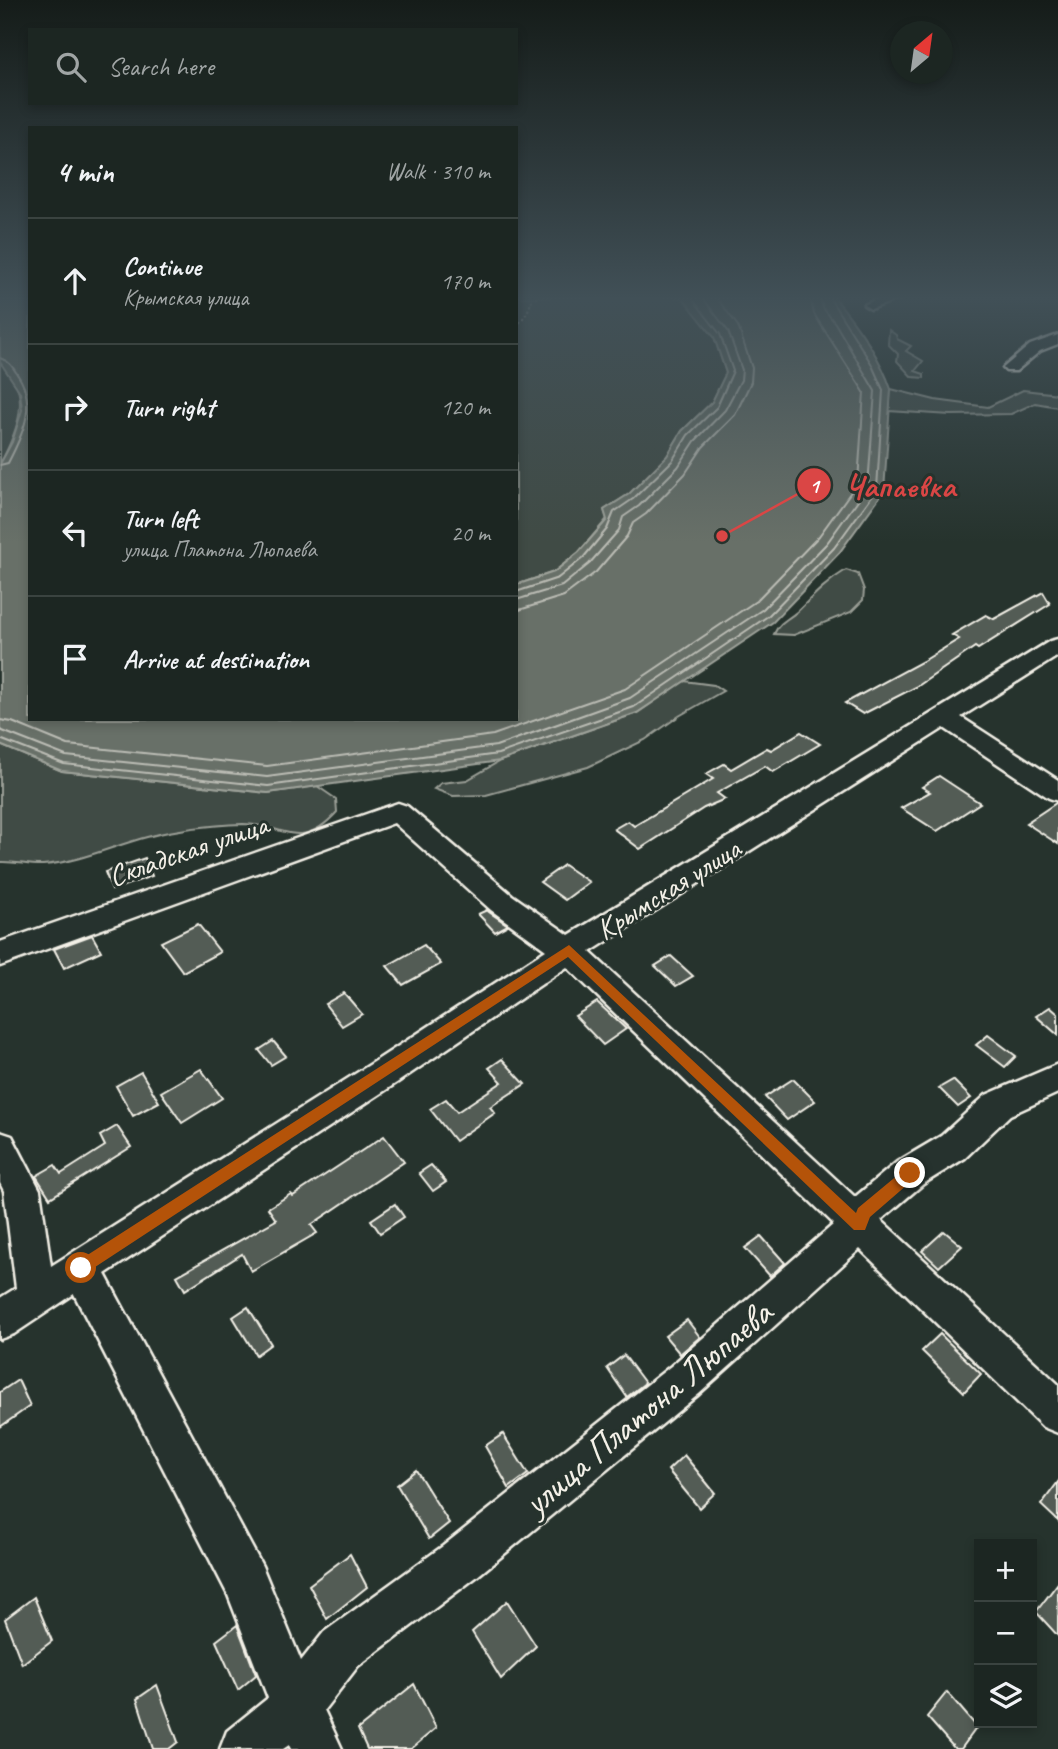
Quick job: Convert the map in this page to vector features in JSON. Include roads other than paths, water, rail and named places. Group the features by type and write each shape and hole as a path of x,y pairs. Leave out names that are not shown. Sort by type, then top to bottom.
{"street":[{"name":"Крымская улица","path":"0,1320 569,950 1058,646"},
{"path":"945,718 1058,792"},
{"name":"Складская улица","path":"0,954 398,812 484,887 545,936 569,950"},
{"path":"569,950 1058,1412"},
{"name":"улица Платона Люпаева","path":"244,1749 296,1707 341,1649 459,1562 685,1380 859,1226 863,1213 910,1173 953,1147 998,1105 1058,1078"},
{"path":"0,1147 22,1190 36,1297"},
{"path":"81,1268 246,1582 296,1707 317,1749"}],"water":[{"path":"11,379 28,379 28,721 518,721 518,584 554,572 579,552 607,520 604,510 629,494 667,456 682,431 712,402 723,379 887,379 891,389 884,491 839,553 773,622 637,713 500,761 268,793 62,771 0,745 0,464 12,442 22,410 20,392"}],"place":[{"name":"Чапаевка","path":"722,536"}]}
